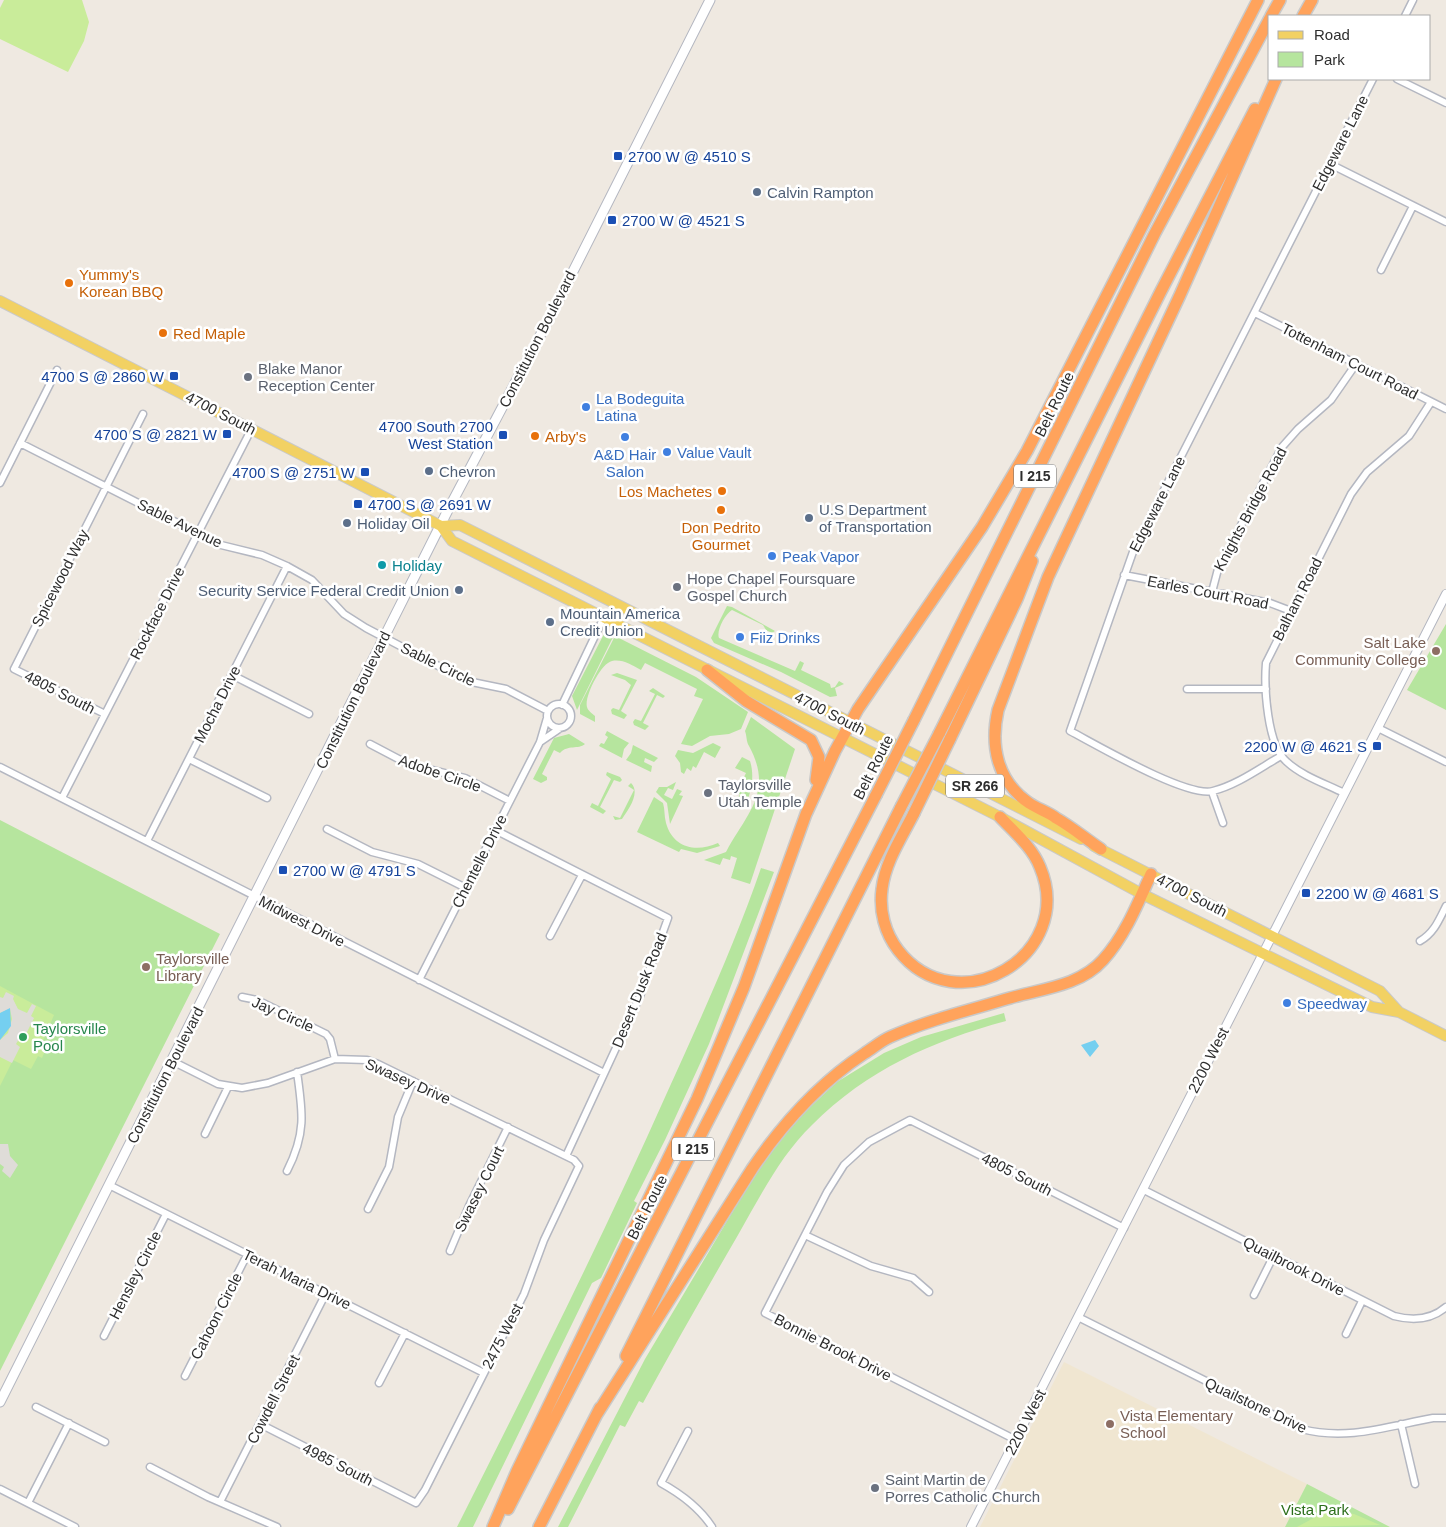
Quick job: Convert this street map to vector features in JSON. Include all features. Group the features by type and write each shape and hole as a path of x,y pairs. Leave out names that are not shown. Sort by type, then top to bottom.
{"highway":[{"path":"806,814 849,722 982,527 1027,451 1258,0"},
{"name":"Belt Route","path":"1271,15 1280,0"},
{"name":"Belt Route","path":"499,1527 914,720 1155,232 1268,21"},
{"name":"I 215","path":"539,1527 1156,301 1270,80"},
{"path":"1101,849 1055,817 1030,804 1012,789 1002,772 995,751 995,724 998,710 1048,577 1180,295 1276,80"},
{"path":"1000,818 1028,846 1040,866 1046,891 1045,918 1031,948 1011,967 987,979 961,982 941,979 917,967 897,948 885,924 881,902 884,876 1017,599 1042,527"},
{"path":"494,1527 517,1471 715,1058 755,958 806,814 819,767 818,753 814,744 801,733 746,700 707,670"},
{"path":"597,1414 762,1155 776,1134 809,1096 853,1061 888,1038 918,1026 1018,996 1050,989 1079,978 1103,961 1122,933 1151,874"}],"main road":[{"name":"Constitution Boulevard","path":"0,1402 384,638 710,0"},
{"name":"4700 South","path":"0,301 441,526 452,541 1000,818 1142,894 1372,1007 1399,1012 1446,1036"},
{"name":"4700 South","path":"441,526 460,525 1151,874 1380,991 1399,1012"}],"street":[{"path":"1406,15 1413,0"},
{"name":"Edgeware Lane","path":"1212,792 1200,792 1179,786 1070,731 1134,549 1372,80"},
{"path":"1400,80 1446,103"},
{"path":"1330,164 1446,222"},
{"path":"1381,270 1413,206"},
{"name":"Tottenham Court Road","path":"1255,313 1446,410"},
{"name":"Knights Bridge Road","path":"1212,592 1218,569 1275,457 1289,438 1331,400 1356,364"},
{"path":"0,483 57,370"},
{"name":"Balham Road","path":"1281,756 1272,733 1266,689 1266,663 1357,485 1367,472 1408,436 1431,402"},
{"name":"Spicewood Way","path":"14,669 143,414"},
{"name":"Rockface Drive","path":"62,798 252,428"},
{"name":"Sable Avenue","path":"20,443 221,545 262,555 287,566 312,580 354,622 384,638"},
{"name":"Mocha Drive","path":"146,841 287,566"},
{"name":"Earles Court Road","path":"1124,575 1270,603 1291,611"},
{"name":"2200 West","path":"971,1527 1446,594"},
{"path":"560,728 553,727 548,714 556,704 562,704 604,617"},
{"name":"Sable Circle","path":"384,638 467,681 506,689 548,714"},
{"name":"4805 South","path":"14,669 105,714"},
{"path":"232,674 309,714"},
{"path":"1187,689 1266,689"},
{"name":"Chentelle Drive","path":"540,742 560,728 566,727 571,719 570,710 562,704"},
{"name":"Chentelle Drive","path":"419,980 540,742 548,714"},
{"path":"1378,728 1446,762"},
{"name":"Adobe Circle","path":"370,744 408,764 465,778 510,801"},
{"path":"1223,823 1212,792 1281,756 1295,767 1344,793"},
{"path":"189,759 266,798"},
{"name":"Midwest Drive","path":"0,767 604,1073"},
{"path":"327,829 372,852 418,864 466,888"},
{"name":"Desert Dusk Road","path":"495,830 668,918 647,979 566,1156"},
{"path":"550,936 582,875"},
{"path":"1420,941 1435,927 1446,906"},
{"name":"Jay Circle","path":"242,998 257,1000 326,1034 330,1039 335,1059"},
{"name":"Swasey Drive","path":"172,1061 208,1080 228,1087 254,1086 335,1059 367,1060 508,1127 566,1156 579,1166"},
{"path":"287,1171 298,1148 302,1127 297,1072"},
{"path":"368,1209 389,1166 398,1117 413,1081"},
{"path":"205,1134 228,1087"},
{"name":"4805 South","path":"910,1120 1124,1228"},
{"name":"Bonnie Brook Drive","path":"910,1120 869,1142 844,1165 834,1179 765,1313 1016,1440"},
{"name":"Swasey Court","path":"450,1251 469,1206 508,1127"},
{"name":"2475 West","path":"416,1503 425,1490 524,1294 544,1240 579,1166"},
{"name":"Terah Maria Drive","path":"110,1185 484,1373"},
{"name":"Quailbrook Drive","path":"1144,1190 1394,1316 1406,1319 1431,1316 1446,1307"},
{"name":"Hensley Circle","path":"104,1336 166,1214"},
{"path":"805,1235 871,1266 913,1278 929,1292"},
{"name":"Cahoon Circle","path":"185,1376 246,1255"},
{"path":"1254,1295 1274,1255"},
{"name":"Cowdell Street","path":"220,1502 326,1295"},
{"path":"1346,1334 1362,1301"},
{"name":"Quailstone Drive","path":"1078,1317 1302,1429 1336,1435 1357,1434 1433,1418 1446,1418"},
{"path":"379,1383 405,1333"},
{"path":"36,1407 105,1442"},
{"path":"28,1503 69,1423"},
{"name":"4985 South","path":"260,1424 416,1503"},
{"path":"1401,1424 1415,1484"},
{"path":"688,1431 661,1483 683,1496 712,1527"},
{"path":"150,1467 220,1502 277,1527"},
{"path":"0,1489 75,1527"}],"shaded area":[{"path":"6,992 14,996 13,999 18,1009 27,1013 32,1004 36,1006 31,1016 34,1018 23,1040 19,1039 16,1044 20,1047 12,1063 0,1057 0,1040 8,1033 12,1019 10,1009 0,1013 0,997 3,998"},
{"path":"0,1144 8,1144 10,1156 18,1165 10,1178 2,1171 4,1167 0,1164"},
{"name":"Vista Elementary School","path":"1064,1362 1307,1484 1285,1527 980,1527"}],"green space":[{"path":"4,0 82,0 89,22 84,41 68,72 0,39 0,8"},
{"path":"727,606 775,631 772,633 766,630 763,625 732,610 722,623 718,635 719,638 795,671 800,661 804,663 801,670 830,684 831,688 835,687 839,681 844,684 835,688 837,696 830,697 781,672 714,643 711,638"},
{"name":"Salt Lake Community College","path":"1446,624 1446,710 1407,690"},
{"path":"605,632 614,635 577,710 572,696"},
{"path":"615,636 696,677 748,712 741,729 729,734 710,736 692,746 681,744 703,699 694,696 697,689 645,663 641,670 620,661 608,663 598,674 588,696 587,707 595,716 595,722 580,714 580,705"},
{"path":"617,673 637,680 621,711 627,715 624,719 612,714 611,710 613,708 619,710 631,685 625,680 611,675"},
{"path":"653,688 665,696 663,698 657,695 643,723 649,726 645,730 634,725 633,722 635,719 641,721 655,694 649,691"},
{"path":"751,717 795,749 750,884 731,878 737,858 731,856 730,860 723,858 720,865 704,860 726,852 755,802 759,776 745,731"},
{"path":"607,731 629,743 624,749 622,758 599,746 601,743 604,744 608,737 605,735"},
{"path":"569,734 585,744 563,750 560,753 554,750 542,774 547,777 547,780 541,783 533,779 554,738"},
{"path":"713,743 721,747 715,758 704,752 696,768 693,766 691,771 687,768 684,774 681,772 680,763 675,756 678,750 693,753"},
{"path":"633,745 658,758 654,762 645,758 644,762 652,766 651,772 626,760 631,753"},
{"path":"742,757 750,761 752,773 751,790 745,807 739,804 742,800 738,798 740,794 736,793 746,773 735,768"},
{"path":"607,772 620,777 622,780 620,782 614,780 600,807 606,811 603,814 590,807 592,803 598,806 611,779 606,775"},
{"path":"676,782 673,790 668,788 664,795 672,799 677,789 682,791 679,795 683,796 670,824 667,803 656,792 659,787 667,787"},
{"path":"631,783 635,792 632,801 622,819 615,820 613,816 620,818 634,790 628,786"},
{"path":"654,797 663,803 665,820 669,831 680,843 694,848 702,848 718,843 720,846 697,853 681,849 679,852 637,832"},
{"path":"0,820 220,934 0,1371"},
{"path":"761,868 774,872 709,1044 665,1140 634,1201 637,1203 601,1278 592,1283 473,1527 457,1527 564,1312 641,1150 716,983 740,926"},
{"name":"Taylorsville Pool","path":"0,986 54,1015 40,1048 45,1051 42,1058 38,1056 31,1069 13,1060 0,1086"},
{"path":"1004,1013 1006,1021 927,1048 878,1073 855,1088 833,1106 801,1137 780,1163 643,1403 639,1401 625,1427 620,1425 568,1527 558,1527 645,1359 764,1159 792,1124 837,1082 884,1053 921,1037"},
{"name":"Vista Park","path":"1307,1484 1390,1527 1285,1527"},
{"path":"1335,1511 1354,1514 1380,1525 1297,1527 1321,1514"}],"water":[{"path":"10,1008 11,1026 0,1040 0,1013"},
{"path":"1095,1040 1099,1046 1090,1057 1081,1045"}],"place":[{"name":"2700 W @ 4510 S","path":"618,156"},
{"name":"Calvin Rampton","path":"757,192"},
{"name":"2700 W @ 4521 S","path":"612,220"},
{"name":"Yummy's Korean BBQ","path":"69,283"},
{"name":"Red Maple","path":"163,333"},
{"name":"4700 S @ 2860 W","path":"174,376"},
{"name":"Blake Manor Reception Center","path":"248,377"},
{"name":"La Bodeguita Latina","path":"586,407"},
{"name":"4700 S @ 2821 W","path":"227,434"},
{"name":"4700 South 2700 West Station","path":"503,435"},
{"name":"Arby's","path":"535,436"},
{"name":"A&D Hair Salon","path":"625,437"},
{"name":"Value Vault","path":"667,452"},
{"name":"Chevron","path":"429,471"},
{"name":"4700 S @ 2751 W","path":"365,472"},
{"name":"Los Machetes","path":"722,491"},
{"name":"4700 S @ 2691 W","path":"358,504"},
{"name":"Don Pedrito Gourmet","path":"721,510"},
{"name":"U.S Department of Transportation","path":"809,518"},
{"name":"Holiday Oil","path":"347,523"},
{"name":"Peak Vapor","path":"772,556"},
{"name":"Holiday","path":"382,565"},
{"name":"Hope Chapel Foursquare Gospel Church","path":"677,587"},
{"name":"Security Service Federal Credit Union","path":"459,590"},
{"name":"Mountain America Credit Union","path":"550,622"},
{"name":"Fiiz Drinks","path":"740,637"},
{"name":"Salt Lake Community College","path":"1436,651"},
{"name":"2200 W @ 4621 S","path":"1377,746"},
{"name":"Taylorsville Utah Temple","path":"708,793"},
{"name":"2700 W @ 4791 S","path":"283,870"},
{"name":"2200 W @ 4681 S","path":"1306,893"},
{"name":"Taylorsville Library","path":"146,967"},
{"name":"Speedway","path":"1287,1003"},
{"name":"Taylorsville Pool","path":"23,1037"},
{"name":"Vista Elementary School","path":"1110,1424"},
{"name":"Saint Martin de Porres Catholic Church","path":"875,1488"}]}
